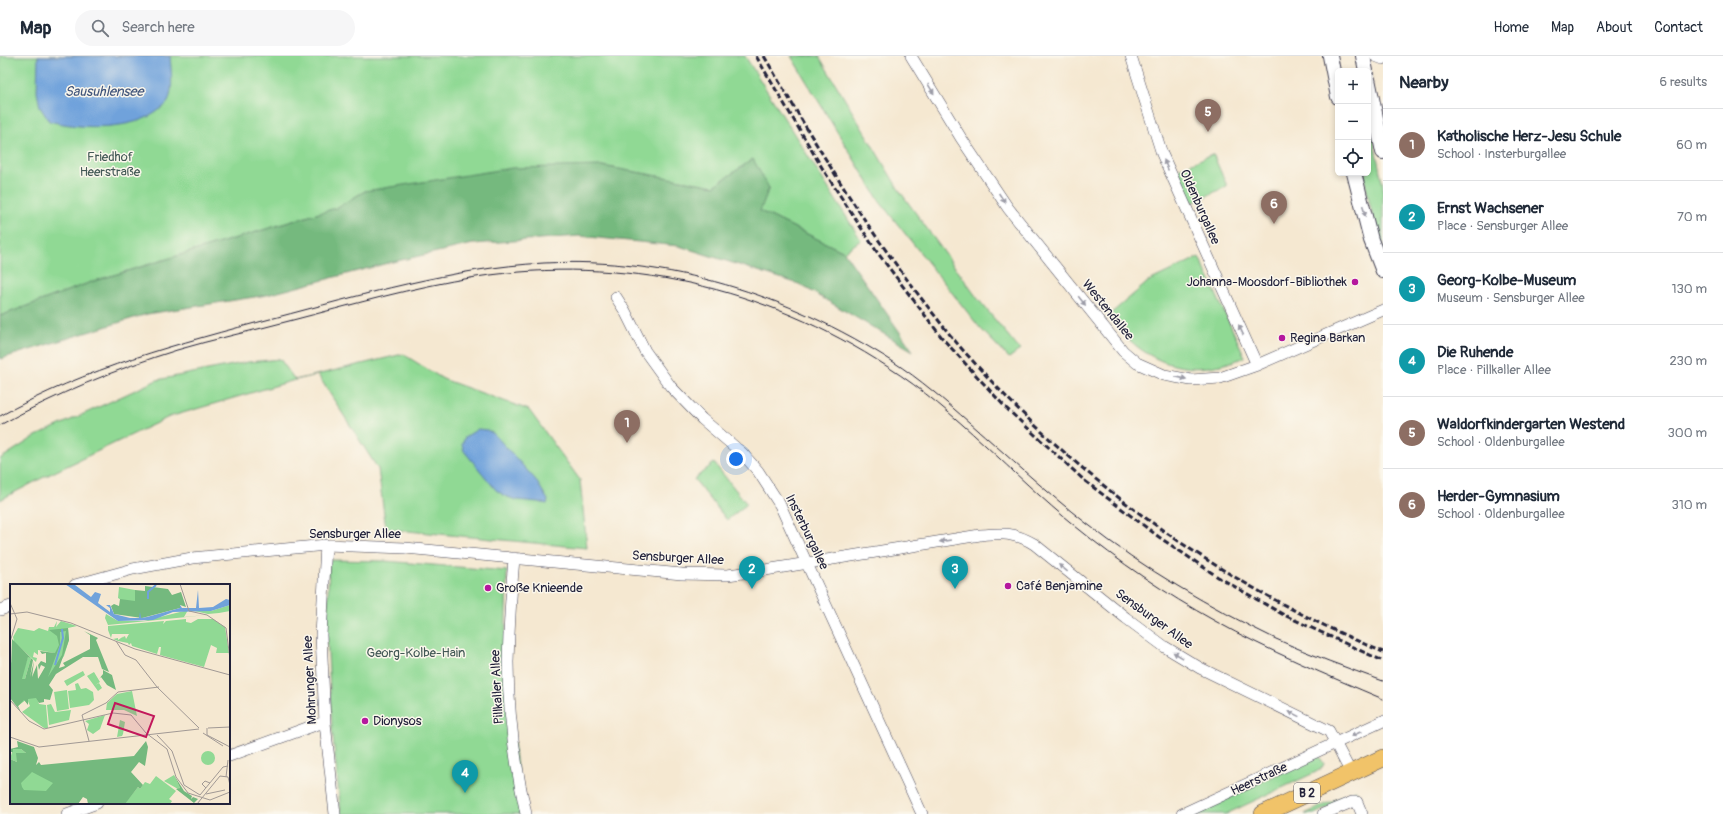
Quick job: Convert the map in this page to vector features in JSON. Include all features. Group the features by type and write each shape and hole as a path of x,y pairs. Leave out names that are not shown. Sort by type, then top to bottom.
{"main road":[{"name":"B 2","path":"1263,814 1383,758"}],"street":[{"name":"Westendallee","path":"911,56 961,138 1008,208 1123,350 1137,363 1164,375 1191,380 1220,378 1257,365 1383,310"},
{"name":"Oldenburgallee","path":"1131,56 1162,154 1257,365"},
{"path":"1330,56 1335,82"},
{"path":"1363,56 1365,68"},
{"path":"1375,56 1383,59"},
{"path":"1371,94 1383,152"},
{"path":"1355,176 1371,240 1383,271"},
{"name":"Insterburgallee","path":"616,297 625,310 645,351 670,387 702,419 742,453 758,471 780,505 808,563 922,814"},
{"name":"Sensburger Allee","path":"79,584 133,569 192,558 326,545 405,548 682,574 728,575 980,535 1010,533 1022,537 1034,544 1126,618 1165,647 1200,668 1329,731 1336,743"},
{"name":"Mohrunger Allee","path":"326,545 321,635 325,723 335,814"},
{"name":"Pillkaller Allee","path":"514,558 510,616 509,678 511,715 518,777 526,814"},
{"path":"0,610 10,606"},
{"name":"Heerstraße","path":"1182,814 1380,722"},
{"path":"230,756 325,723"},
{"path":"1336,743 1351,773"},
{"path":"1323,814 1352,802 1357,802 1362,814"},
{"path":"67,814 95,804"}],"green space":[{"name":"Friedhof Heerstraße","path":"0,56 745,56 861,240 844,252 760,211 753,159 714,186 602,166 365,191 336,208 94,281 0,316"},
{"path":"791,56 819,56 899,190 978,299 1020,350 1009,358 980,328 880,202"},
{"path":"1371,127 1383,187 1383,257 1364,176 1371,176"},
{"path":"1213,154 1227,186 1192,203 1178,169"},
{"path":"753,159 769,188 760,211 844,252 913,351 799,284 679,246 579,236 473,244 388,263 267,295 147,314 0,359 0,316 94,281 336,208 365,191 512,168 602,166 714,186"},
{"path":"1199,257 1245,357 1216,366 1188,368 1161,361 1148,354 1135,345 1121,331 1109,315 1149,281"},
{"path":"403,354 443,379 529,410 580,480 587,548 386,529 378,469 318,375 295,380"},
{"path":"280,359 295,380 169,417 46,476 0,500 0,459 36,436 157,380 248,362"},
{"path":"714,463 747,504 727,520 694,479"},
{"name":"Georg-Kolbe-Hain","path":"329,560 385,561 507,571 505,659 522,814 341,814 332,728 327,635"},
{"path":"1317,756 1324,764 1321,769 1226,814 1192,814"},
{"path":"1356,790 1359,798 1344,800 1314,814 1305,814"}],"water":[{"name":"Sausuhlensee","path":"38,56 170,56 172,85 170,96 165,105 148,117 121,125 90,127 61,124 49,121 40,107 37,92"},
{"path":"478,429 487,430 494,434 535,479 548,500 547,504 516,500 505,496 496,490 464,451 462,445 465,437"}],"tram line":[{"path":"0,416 33,399 99,370 168,347 340,300 441,277 475,270 544,263 591,263 636,266 681,274 726,285 769,299 852,337 892,361 922,383 1071,511 1108,540 1154,571 1227,614 1276,639 1316,656 1383,681"},
{"path":"0,425 87,383 131,365 177,350 405,291 452,281 531,271 585,270 638,274 691,283 742,297 792,316 841,339 888,367 913,384 961,423 1075,526 1143,577 1197,611 1235,632 1298,662 1383,699"}],"railway":[{"path":"756,56 824,171 877,252 943,339 1006,408 1085,481 1159,537 1218,577 1284,615 1383,661"},
{"path":"764,56 813,139 871,230 931,311 960,346 1025,415 1070,457 1118,497 1167,533 1219,567 1272,598 1327,627 1383,652"}],"place":[{"name":"Waldorfkindergarten Westend","path":"1208,132"},
{"name":"Herder-Gymnasium","path":"1274,224"},
{"name":"Johanna-Moosdorf-Bibliothek","path":"1355,282"},
{"name":"Regina Barkan","path":"1282,338"},
{"name":"Katholische Herz-Jesu Schule","path":"627,443"},
{"name":"Café Benjamine","path":"1008,586"},
{"name":"Große Knieende","path":"488,588"},
{"name":"Ernst Wachsener","path":"752,589"},
{"name":"Georg-Kolbe-Museum","path":"955,589"},
{"name":"Dionysos","path":"365,721"},
{"name":"Die Ruhende","path":"465,793"}]}
